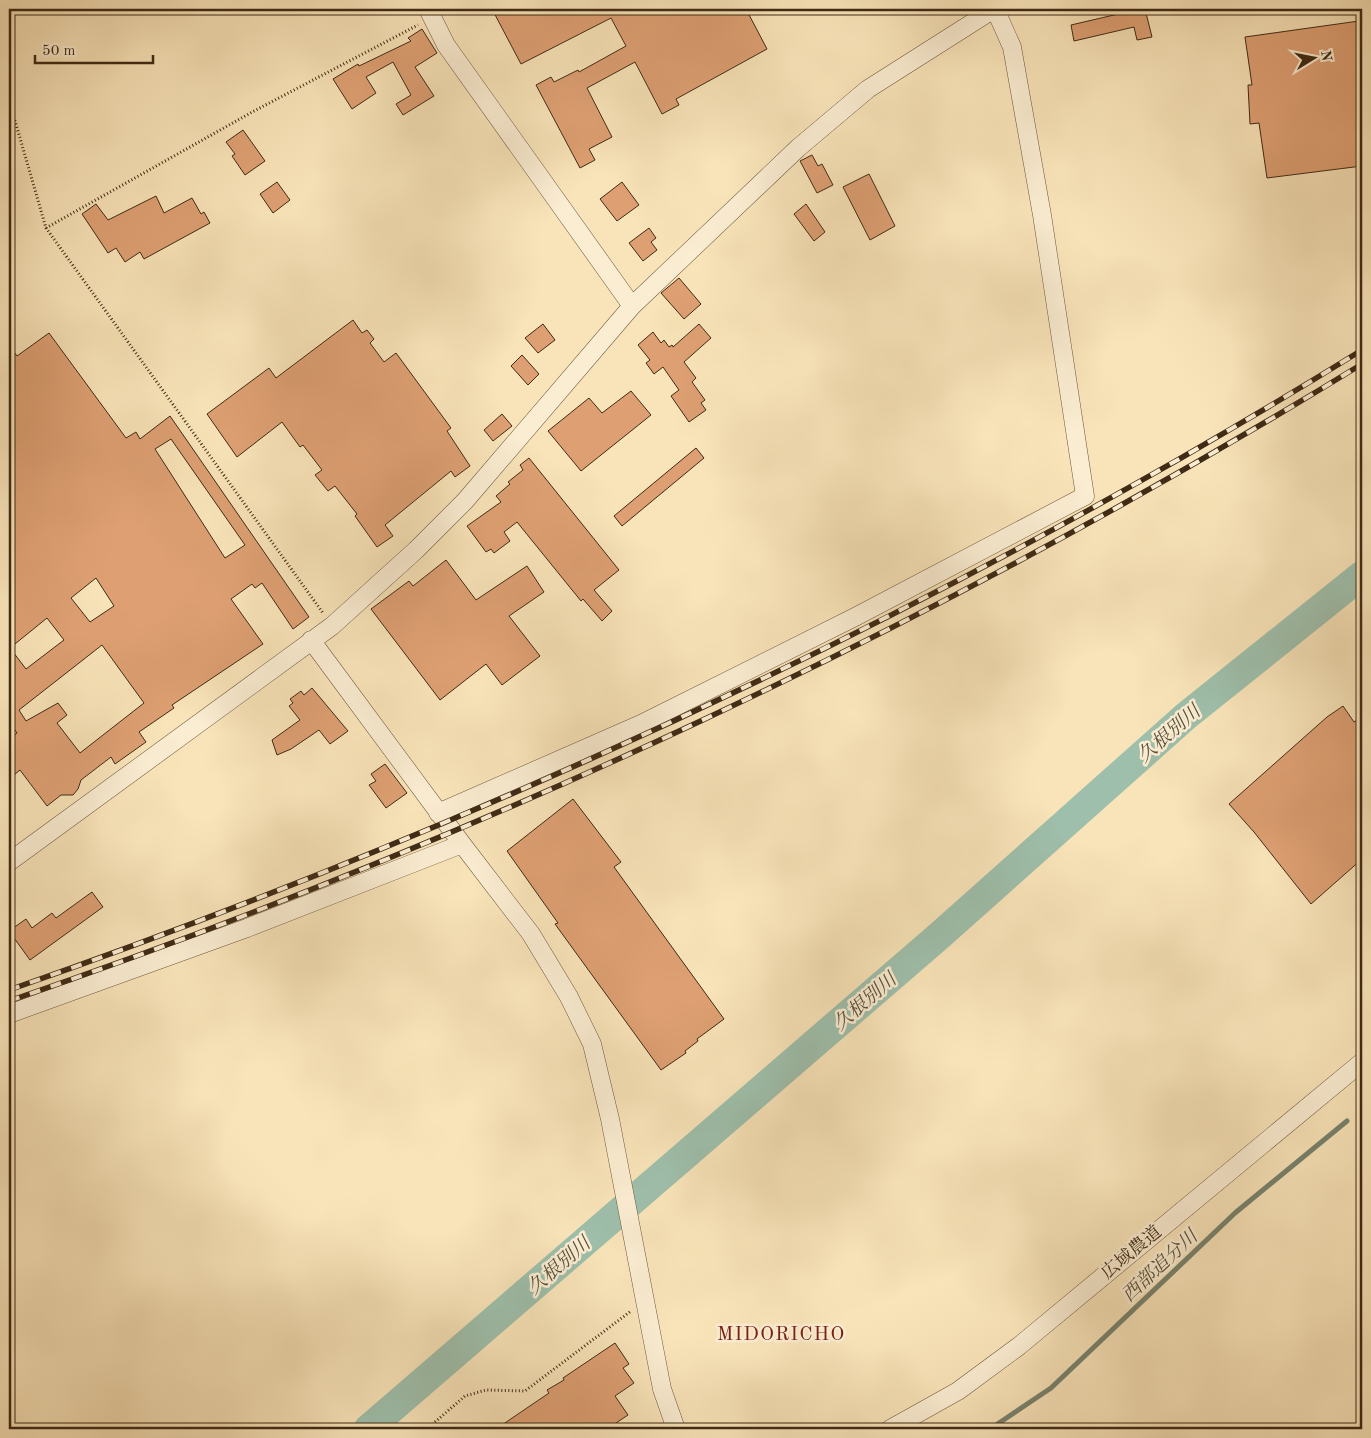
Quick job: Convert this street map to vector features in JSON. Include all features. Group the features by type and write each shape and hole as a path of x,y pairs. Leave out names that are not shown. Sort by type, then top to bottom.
{"street":[{"path":"9,862 332,626 416,550 465,501 632,306 798,148 860,96 909,61 994,9 1012,47 1042,215 1085,496 855,618 650,720 438,813"},
{"path":"430,13 446,45 632,306"},
{"path":"311,640 438,813 531,934 569,997 592,1044 615,1141 662,1389 676,1429"},
{"path":"9,1014 247,928 462,844"},
{"name":"広域農道","path":"890,1429 958,1391 1019,1346 1362,1062"}],"path":[{"path":"46,228 430,13"},
{"path":"9,100 46,228 332,626"},
{"path":"427,1429 465,1396 486,1390 525,1391 625,1313 647,1304"}],"building":[{"path":"492,9 746,9 767,49 676,99 679,105 662,114 635,62 587,88 612,137 589,149 595,160 580,168 536,85 551,77 554,82 578,70 579,72 626,46 611,18 521,64"},
{"path":"1130,9 1145,9 1152,37 1137,40 1134,27 1074,41 1071,25 1131,11"},
{"path":"1359,21 1362,48 1360,59 1362,166 1267,178 1259,123 1250,124 1248,85 1252,85 1245,37"},
{"path":"422,29 437,53 415,67 434,96 403,115 396,104 411,95 393,62 366,77 376,93 352,109 333,79 358,64 359,66 411,41 408,38"},
{"path":"243,130 265,161 245,175 232,156 235,154 226,142"},
{"path":"812,155 818,166 822,164 833,185 817,193 800,161"},
{"path":"869,174 895,226 870,240 843,187"},
{"path":"277,182 290,200 273,213 260,194"},
{"path":"622,182 639,205 617,221 600,199"},
{"path":"156,196 164,213 192,198 201,214 204,212 210,223 144,259 140,252 125,262 116,248 108,253 82,214 96,204 108,220"},
{"path":"806,204 825,232 814,241 794,214"},
{"path":"649,228 656,238 651,242 657,250 643,261 629,243"},
{"path":"679,278 701,304 684,319 661,293"},
{"path":"353,320 362,333 367,330 374,339 370,343 384,362 396,353 451,428 447,431 470,466 455,477 451,471 385,525 393,536 377,547 355,516 357,514 335,486 328,491 315,475 322,470 303,445 300,447 282,422 237,457 207,414 269,368 276,378"},
{"path":"543,324 555,340 538,353 525,338"},
{"path":"699,324 711,338 684,362 696,378 692,382 705,400 701,403 706,410 689,422 671,396 679,390 663,367 654,374 646,363 650,360 638,345 653,332 661,343 664,340 669,347 672,345 673,347"},
{"path":"49,333 126,438 136,432 140,439 170,416 309,617 293,629 262,583 255,588 252,584 231,599 263,644 172,705 174,708 139,732 146,742 115,764 111,757 81,780 78,789 73,795 61,795 47,806 20,770 14,775 9,768 9,739 17,733 9,721 9,345 17,356","holes":["171,439 245,545 225,558 155,449","96,578 114,606 90,622 71,598","47,618 64,640 26,669 10,648","102,645 144,703 80,753 57,723 67,715 58,703 26,721 19,710"]},
{"path":"522,355 539,374 528,385 511,366"},
{"path":"631,391 651,415 581,471 548,431 589,398 602,413"},
{"path":"502,414 512,426 493,441 484,430"},
{"path":"696,448 704,458 622,526 614,516"},
{"path":"529,458 619,570 594,590 612,611 602,621 583,599 581,601 517,522 504,532 510,541 494,553 491,549 486,552 467,526 501,502 496,496 510,484 508,482 523,470 520,465"},
{"path":"446,560 476,600 527,566 544,592 509,616 540,656 502,685 486,664 440,700 371,609 409,581 413,586"},
{"path":"312,688 348,731 330,744 319,730 291,749 277,755 272,740 300,720 289,706 293,703 290,699 301,691 304,695"},
{"path":"1343,706 1354,722 1362,717 1362,859 1311,904 1254,832 1229,804 1327,717"},
{"path":"385,764 407,793 386,808 369,785 376,781 371,774"},
{"path":"573,799 621,862 614,867 724,1019 697,1039 698,1041 685,1051 686,1053 661,1070 555,924 558,923 507,851"},
{"path":"92,892 103,907 30,960 9,931 26,919 32,928 52,913 56,918"},
{"path":"615,1343 629,1364 623,1368 634,1383 615,1396 628,1415 607,1429 496,1429 549,1393 547,1390 564,1380 563,1378"}],"waterway":[{"name":"久根別川","path":"368,1429 939,936 1186,716 1362,575"},
{"name":"西部追分川","path":"990,1429 1051,1388 1235,1213 1347,1121"}],"railway":[{"path":"9,990 185,926 359,858 532,785 703,707 871,625 1038,538 1201,446 1362,350"},
{"path":"9,1001 185,938 359,870 532,798 703,720 871,638 1038,551 1201,460 1362,364"}],"district":[{"name":"MIDORICHO","path":"781,1333"}]}
